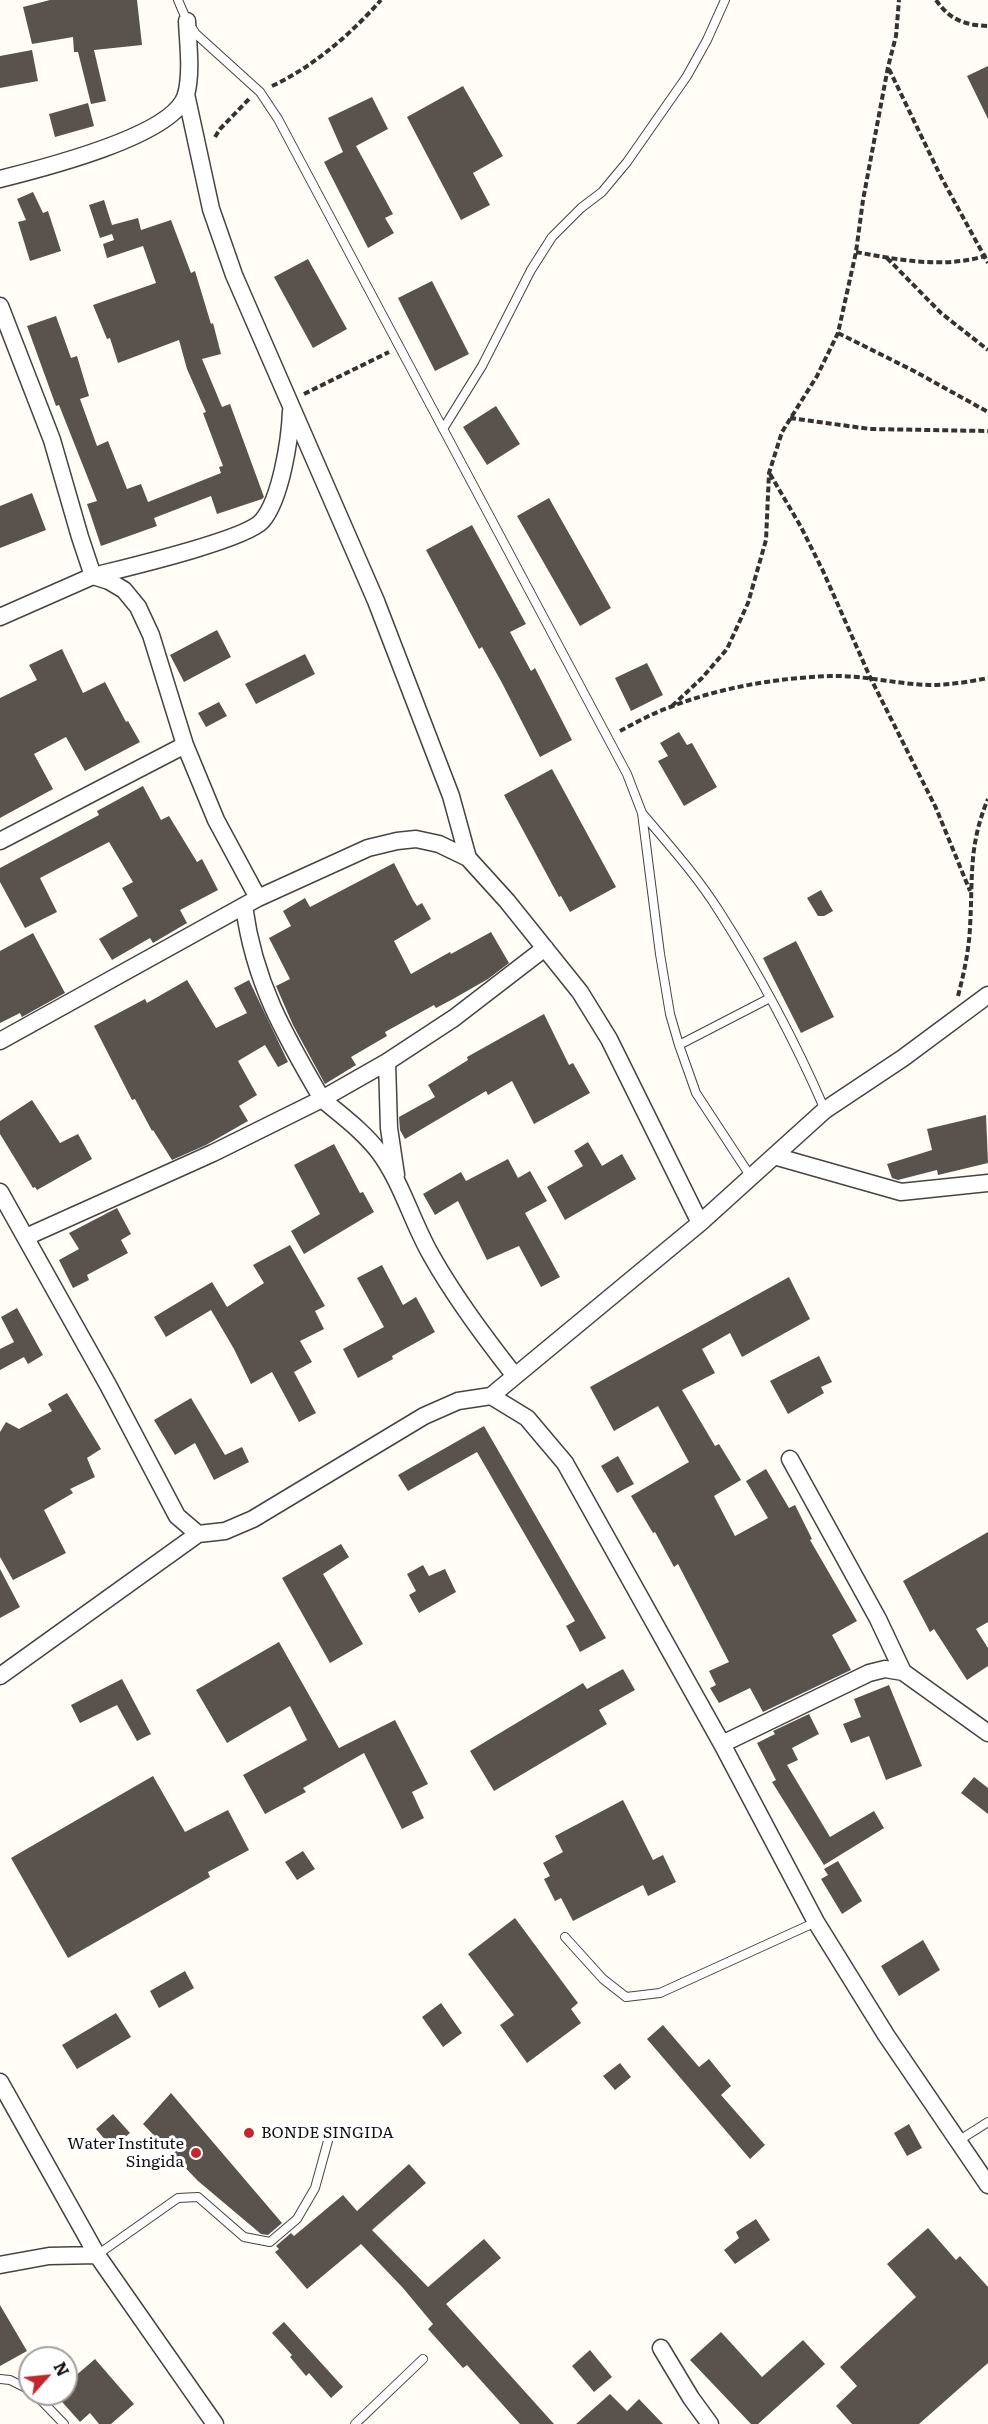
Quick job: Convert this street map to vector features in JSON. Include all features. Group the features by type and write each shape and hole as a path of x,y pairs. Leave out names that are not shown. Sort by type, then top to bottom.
{"street":[{"path":"187,21 189,57 186,94 211,209 234,275 347,532 406,679 451,796 468,858"},
{"path":"0,179 132,138 157,125 173,112 182,103 186,94"},
{"path":"0,306 52,440 93,576"},
{"path":"0,617 93,576 226,538 249,530 262,521 270,509 278,486 287,450 291,407"},
{"path":"93,576 109,581 124,590 138,607 151,635 185,745 251,902 253,955 276,1018 322,1099 355,1125 379,1152 396,1180 430,1253 453,1293 515,1376"},
{"path":"0,842 185,745"},
{"path":"0,1041 251,902 368,848 416,839 439,844 468,858 507,901 580,992 609,1039 700,1223"},
{"path":"26,1238 204,1158 322,1099 387,1062 454,1018 545,948"},
{"path":"2,1678 198,1534 225,1531 253,1519 433,1412 458,1401 491,1396 700,1223 825,1110 903,1058 988,995"},
{"path":"387,1062 389,1128 396,1180"},
{"path":"774,1156 901,1192 988,1183"},
{"path":"0,1192 108,1385 177,1516 198,1534"},
{"path":"491,1396 527,1418 565,1463 722,1744 816,1923 885,2035 988,2185"},
{"path":"789,1459 863,1590 903,1672"},
{"path":"722,1744 869,1673 885,1669 903,1672 988,1732"},
{"path":"0,2082 97,2255 215,2424"},
{"path":"0,2265 49,2256 97,2255"},
{"path":"661,2349 710,2424"}],"lane":[{"path":"178,0 187,21 208,47 260,92 278,119 608,736 642,813 685,864 718,910 798,1049 825,1110"},
{"path":"443,429 482,366 531,270 552,237 581,208 602,192 627,162 687,76 725,0"},
{"path":"642,813 660,954 670,1014 679,1046 696,1093 751,1177"},
{"path":"679,1046 770,998"},
{"path":"565,1937 603,1979 626,1997 660,1993 816,1923"},
{"path":"958,2141 988,2122"},
{"path":"97,2255 178,2198 198,2197 244,2237 270,2241 297,2219 315,2188 331,2130"},
{"path":"354,2424 423,2359"},
{"path":"0,2379 18,2384"},
{"path":"47,2406 64,2424"}],"path":[{"path":"200,166 220,129 248,99 310,64 341,40 381,0"},
{"path":"672,706 702,678 727,649 748,603 766,540 769,473 782,432 817,376 838,333 856,252 863,200 896,36 898,0"},
{"path":"936,0 951,18 969,25 988,26"},
{"path":"888,67 941,177 988,263"},
{"path":"856,252 887,258 957,262 986,256"},
{"path":"887,258 941,313 988,350"},
{"path":"838,333 988,412"},
{"path":"291,407 300,397 398,347"},
{"path":"790,418 870,429 988,431"},
{"path":"769,473 801,527 845,618 870,678 936,808 970,891"},
{"path":"608,736 672,706 711,693 778,681 830,676 928,685 961,683 988,678"},
{"path":"951,1022 968,950 972,849 980,817 988,799"}],"building":[{"path":"50,0 137,0 142,45 94,50 106,101 91,104 78,52 74,52 73,37 32,44 23,7"},
{"path":"32,50 38,81 0,88 0,56"},
{"path":"988,66 988,119 967,76"},
{"path":"463,86 503,156 473,173 490,205 461,220 407,117"},
{"path":"372,97 388,129 356,146 393,214 385,218 394,233 368,248 324,162 343,152 328,118"},
{"path":"88,103 94,126 55,137 49,114"},
{"path":"33,192 43,213 48,211 61,251 30,261 18,222 26,220 17,199"},
{"path":"104,200 112,225 138,218 141,230 171,220 191,273 195,271 221,354 202,359 222,407 230,404 264,497 217,514 211,496 154,518 157,526 101,546 87,504 97,501 59,405 56,406 27,326 56,316 71,358 77,356 89,396 80,399 97,446 108,441 127,489 141,484 148,502 221,473 219,467 223,466 203,413 206,412 187,369 179,340 118,363 110,338 107,339 93,305 156,283 143,246 107,258 103,244 114,240 112,234 100,238 89,205"},
{"path":"308,259 347,329 313,348 274,277"},
{"path":"432,281 469,354 435,371 398,298"},
{"path":"496,406 520,444 487,465 463,427"},
{"path":"32,493 46,530 0,548 0,506"},
{"path":"549,498 611,608 580,626 517,516"},
{"path":"472,525 526,624 510,632 531,671 535,668 572,740 540,757 502,683 482,647 479,649 426,550"},
{"path":"217,630 231,657 184,682 170,655"},
{"path":"62,649 83,693 105,682 126,722 128,721 140,742 85,771 66,737 34,754 53,789 0,818 0,698 37,680 29,665"},
{"path":"305,654 315,674 256,704 245,684"},
{"path":"647,663 663,695 631,711 615,678"},
{"path":"219,702 227,716 206,727 198,713"},
{"path":"679,732 687,745 692,743 717,787 684,806 658,761 668,756 660,743"},
{"path":"552,769 616,887 570,912 561,896 559,897 504,795"},
{"path":"143,786 161,820 169,816 197,862 202,859 218,890 180,910 187,923 153,943 150,938 112,960 99,939 138,916 122,888 133,882 109,842 40,878 57,912 25,928 0,882 0,868 99,815 97,811"},
{"path":"394,863 413,900 417,906 422,903 431,919 394,941 411,974 491,932 509,963 488,979 453,999 436,1008 434,1005 385,1032 387,1036 351,1057 356,1065 325,1084 293,1025 276,986 290,979 269,938 291,926 283,911 305,898 310,907"},
{"path":"821,890 833,911 824,916 818,916 807,898"},
{"path":"33,933 65,993 22,1017 20,1013 0,1023 0,951"},
{"path":"796,941 834,1017 801,1033 763,958"},
{"path":"187,980 216,1028 247,1013 234,988 249,980 288,1062 278,1067 265,1045 238,1061 257,1095 239,1106 248,1121 206,1145 172,1160 152,1131 135,1099 132,1100 94,1026 145,999 147,1003"},
{"path":"544,1014 569,1065 573,1063 590,1093 534,1124 512,1081 488,1095 486,1091 405,1139 400,1130 399,1117 435,1097 428,1085 468,1060 467,1057"},
{"path":"32,1100 60,1143 78,1134 92,1159 37,1190 33,1188 0,1134 0,1121"},
{"path":"986,1115 988,1163 938,1175 937,1170 898,1180 892,1178 887,1164 932,1150 927,1129"},
{"path":"588,1142 602,1166 622,1154 636,1179 565,1220 547,1187 583,1166 574,1151"},
{"path":"334,1144 360,1193 363,1192 374,1212 304,1254 291,1231 320,1214 294,1165"},
{"path":"508,1159 518,1178 530,1171 547,1201 525,1213 560,1277 541,1287 519,1246 487,1260 458,1201 435,1215 423,1194 461,1172 466,1181"},
{"path":"117,1208 131,1234 121,1240 128,1253 87,1275 89,1280 73,1288 59,1260 79,1249 69,1233"},
{"path":"290,1245 325,1306 315,1311 324,1329 300,1341 312,1362 294,1372 316,1413 299,1422 272,1372 251,1384 211,1310 166,1337 154,1317 212,1282 227,1307 264,1283 253,1265"},
{"path":"382,1265 403,1305 416,1297 435,1332 358,1378 343,1349 384,1327 357,1278"},
{"path":"789,1277 810,1319 742,1357 730,1333 702,1349 715,1373 682,1390 715,1446 719,1444 741,1480 714,1496 735,1536 768,1518 746,1481 766,1469 789,1508 795,1505 812,1539 810,1540 857,1621 832,1635 851,1670 763,1712 750,1688 719,1703 710,1688 716,1685 709,1671 729,1662 678,1564 674,1567 655,1532 653,1533 631,1496 689,1462 658,1406 614,1431 590,1387"},
{"path":"17,1308 43,1355 28,1364 24,1357 0,1370 0,1349 14,1342 1,1317"},
{"path":"819,1356 832,1382 821,1387 824,1393 788,1414 770,1381"},
{"path":"67,1393 101,1449 87,1458 95,1477 70,1489 73,1493 44,1510 66,1553 13,1580 0,1557 0,1432 6,1422 19,1429 52,1411 48,1404"},
{"path":"191,1398 225,1455 242,1447 249,1462 214,1480 195,1443 175,1455 154,1420"},
{"path":"484,1426 606,1638 580,1652 566,1626 575,1621 477,1452 408,1491 398,1475"},
{"path":"618,1456 634,1484 617,1493 601,1466"},
{"path":"988,1532 988,1622 976,1629 988,1648 988,1666 967,1680 934,1629 930,1632 903,1581"},
{"path":"341,1544 349,1557 323,1574 363,1644 330,1663 282,1578"},
{"path":"423,1565 429,1576 445,1569 456,1592 419,1613 409,1595 416,1591 407,1574"},
{"path":"0,1569 20,1607 0,1618"},
{"path":"279,1642 339,1748 395,1720 428,1784 412,1792 424,1818 402,1829 364,1753 303,1788 306,1792 265,1814 243,1775 307,1740 290,1706 227,1743 196,1690"},
{"path":"623,1669 635,1690 599,1710 607,1724 494,1791 470,1751 583,1683 587,1689"},
{"path":"122,1679 151,1734 137,1741 117,1705 80,1723 71,1705"},
{"path":"889,1685 922,1766 886,1780 869,1736 851,1743 843,1724 861,1717 854,1699"},
{"path":"809,1714 819,1734 792,1748 798,1760 787,1765 830,1837 874,1811 884,1828 824,1865 772,1782 776,1780 757,1743 775,1734 773,1731"},
{"path":"153,1776 185,1832 228,1810 249,1850 208,1872 210,1877 68,1958 11,1858"},
{"path":"974,1777 988,1788 988,1814 961,1793"},
{"path":"623,1800 653,1860 663,1855 676,1882 648,1896 643,1885 573,1921 561,1898 555,1901 544,1879 550,1876 543,1863 563,1852 555,1836"},
{"path":"303,1851 315,1869 297,1880 285,1862"},
{"path":"838,1861 862,1901 842,1914 821,1879 828,1875 824,1869"},
{"path":"515,1918 578,2003 571,2009 581,2023 527,2063 500,2025 514,2015 468,1954"},
{"path":"923,1940 940,1970 899,1996 881,1966"},
{"path":"185,1971 194,1988 159,2008 150,1991"},
{"path":"441,2003 462,2033 443,2047 422,2017"},
{"path":"116,2013 131,2037 77,2069 62,2045"},
{"path":"663,2025 699,2067 709,2059 731,2086 721,2095 765,2145 750,2159 647,2039"},
{"path":"620,2063 631,2077 615,2090 603,2076"},
{"name":"Water Institute Singida","path":"171,2093 282,2223 268,2235 261,2234 198,2181 143,2124"},
{"path":"113,2114 130,2133 112,2148 96,2129"},
{"path":"909,2124 922,2148 907,2156 894,2133"},
{"path":"409,2164 426,2183 372,2230 428,2287 484,2239 501,2258 446,2304 554,2424 520,2424 467,2365 463,2368 428,2329 433,2324 361,2244 307,2289 275,2252 279,2249 276,2246 291,2233 294,2236 343,2195 357,2211"},
{"path":"756,2219 770,2240 735,2264 724,2250 739,2238 736,2232"},
{"path":"928,2228 956,2260 960,2256 988,2287 988,2363 919,2424 852,2424 836,2406 857,2386 840,2367 916,2297 887,2264"},
{"path":"0,2305 24,2346 18,2346 18,2356 0,2366"},
{"path":"284,2322 343,2387 331,2398 309,2373 306,2376 290,2357 292,2355 272,2333"},
{"path":"721,2332 762,2377 803,2340 825,2364 758,2424 751,2424 690,2360"},
{"path":"590,2350 612,2377 594,2392 572,2366"},
{"path":"95,2359 134,2404 111,2424 99,2424 90,2413 80,2422 66,2406 78,2406 78,2374"},
{"path":"610,2394 627,2411 639,2399 663,2424 576,2424"}],"place":[{"name":"BONDE SINGIDA","path":"249,2133"},
{"name":"Water Institute Singida","path":"196,2153"}]}
